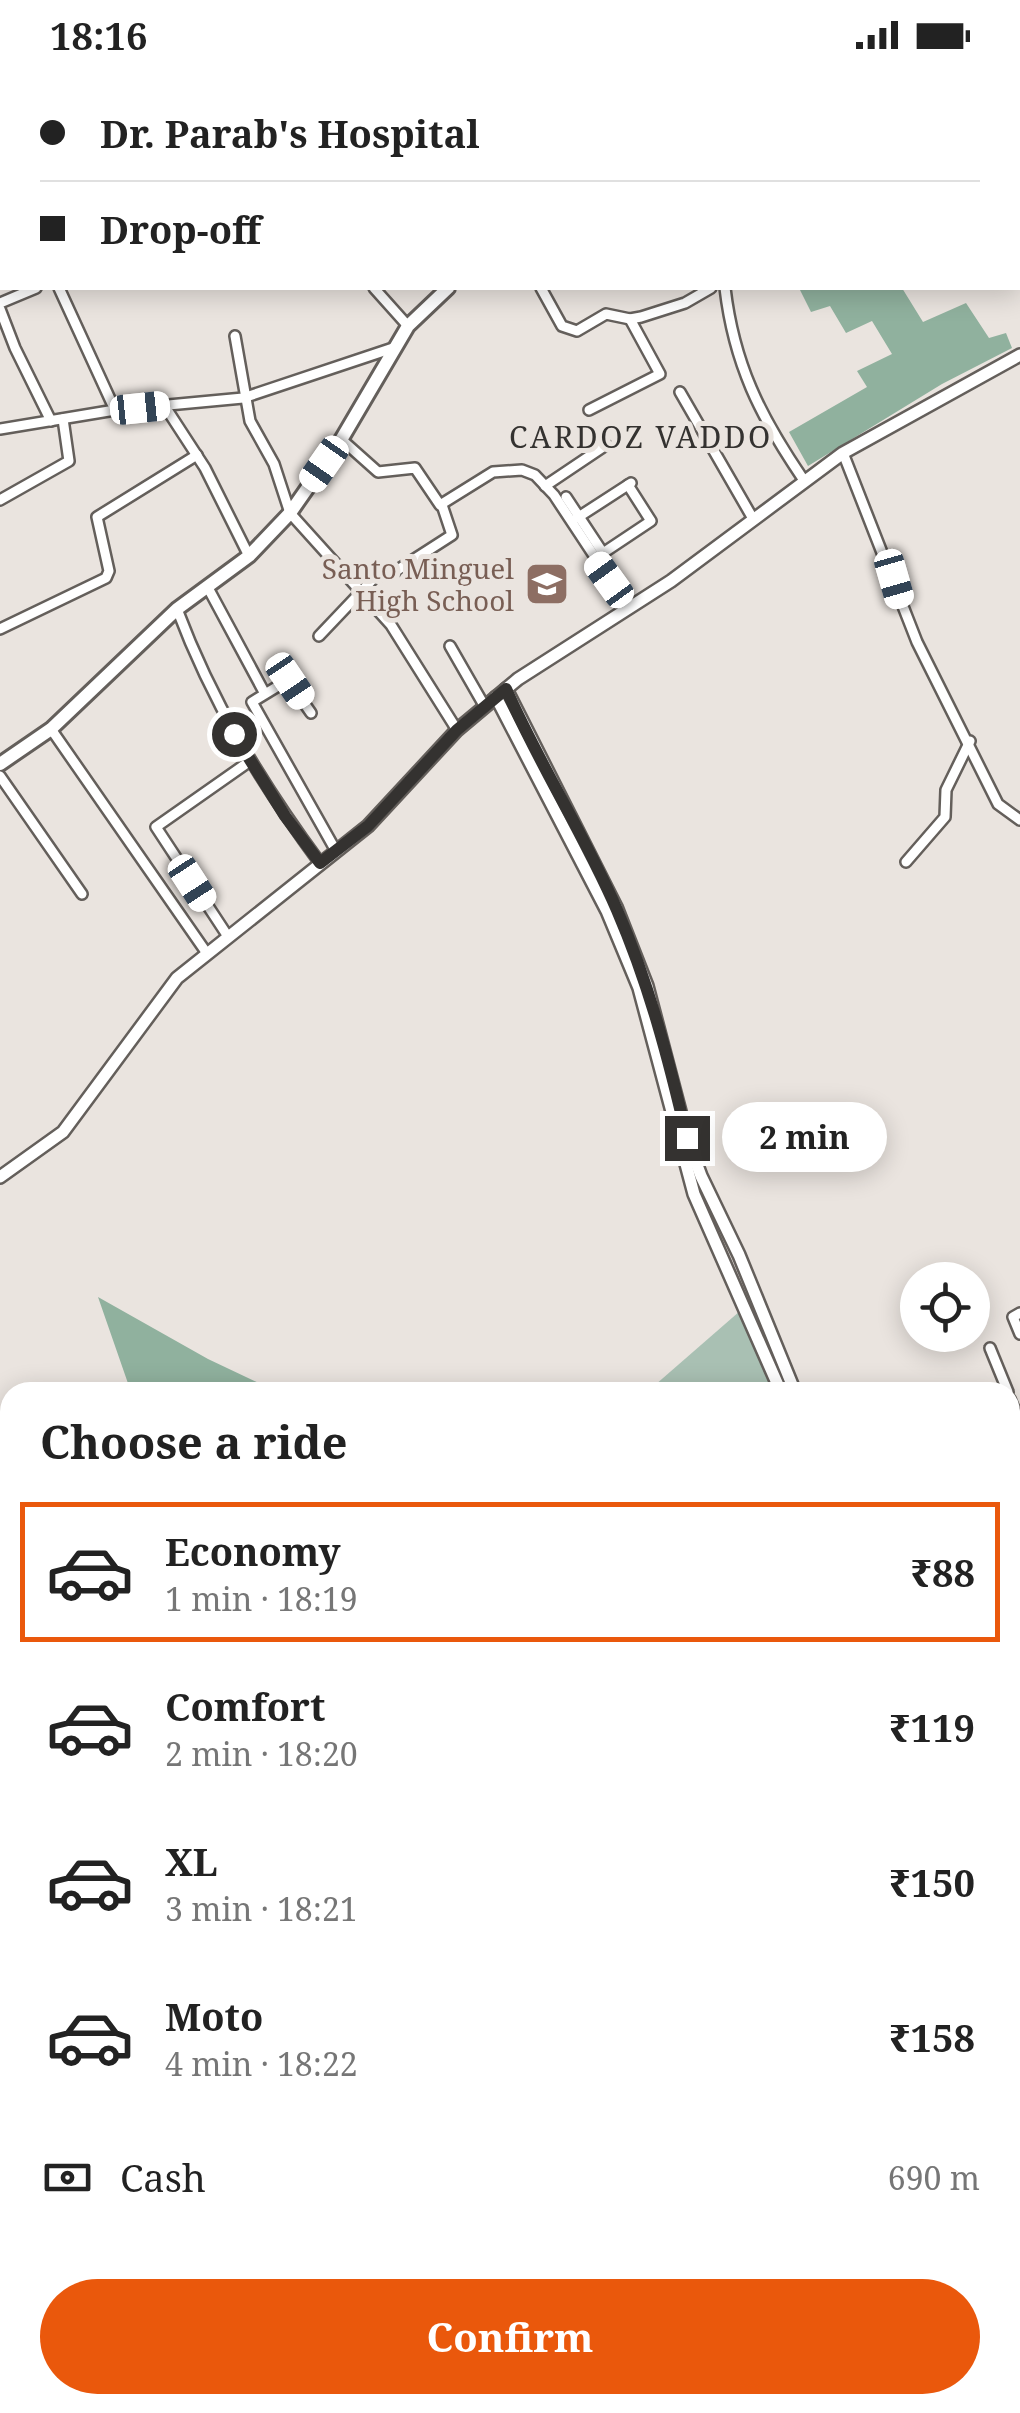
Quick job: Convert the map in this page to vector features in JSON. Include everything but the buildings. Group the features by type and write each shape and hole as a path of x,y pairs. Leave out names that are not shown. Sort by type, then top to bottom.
{"main road":[{"path":"0,764 51,729 177,609 249,556 290,512 342,438 408,326 446,290"}],"street":[{"path":"32,290 0,306 15,348 51,421"},
{"path":"60,290 115,410"},
{"path":"376,290 408,326"},
{"path":"542,290 562,326 576,331 606,314 630,320 686,304 707,290"},
{"path":"726,290 736,357 769,430 802,479"},
{"path":"589,410 660,374 630,320"},
{"path":"234,336 250,421 274,464 290,512 391,625 457,730"},
{"path":"0,430 115,410 243,398 396,346"},
{"path":"0,1177 64,1132 177,978 368,826 457,730 502,693 671,581 843,452 1020,354"},
{"path":"680,392 752,517"},
{"path":"164,406 198,455 249,556"},
{"path":"0,500 70,461 63,419"},
{"path":"320,636 375,576 396,571 449,538 452,531 442,505 415,468 378,472 342,438"},
{"path":"546,486 606,445"},
{"path":"843,452 917,642 970,741 998,804 1020,820"},
{"path":"0,629 106,578 110,571 97,517 198,455"},
{"path":"442,505 494,472 507,469 535,475 546,486 574,520 603,553 651,521 631,483 574,520"},
{"path":"566,497 574,520 628,607"},
{"path":"207,586 264,692"},
{"path":"177,609 204,679 250,761 320,863"},
{"path":"450,646 485,707"},
{"path":"311,713 288,680 253,698 253,707 336,851"},
{"path":"502,693 633,972 694,1194 777,1382"},
{"path":"502,693 622,922 647,986 700,1176 739,1255 791,1382"},
{"path":"51,729 206,952"},
{"path":"906,862 946,818 946,790 970,741"},
{"path":"227,935 156,826 250,761"},
{"path":"0,776 82,894"},
{"path":"1020,1313 1013,1316 1020,1334"},
{"path":"990,1348 1003,1382"}],"green space":[{"path":"800,290 903,290 923,322 966,303 989,338 1006,333 1012,348 942,384 808,466 789,432 867,387 857,371 892,354 872,321 846,333 830,306 811,312"},
{"path":"98,1297 257,1382 128,1382"},
{"path":"740,1311 769,1382 658,1382"}],"place":[{"name":"Santo Minguel High School","path":"547,584"}],"district":[{"name":"CARDOZ VADDO","path":"641,436"}],"route":[{"path":"234,734 285,816 320,863 368,826 457,730 506,689 616,907 647,986 687,1138"}]}
